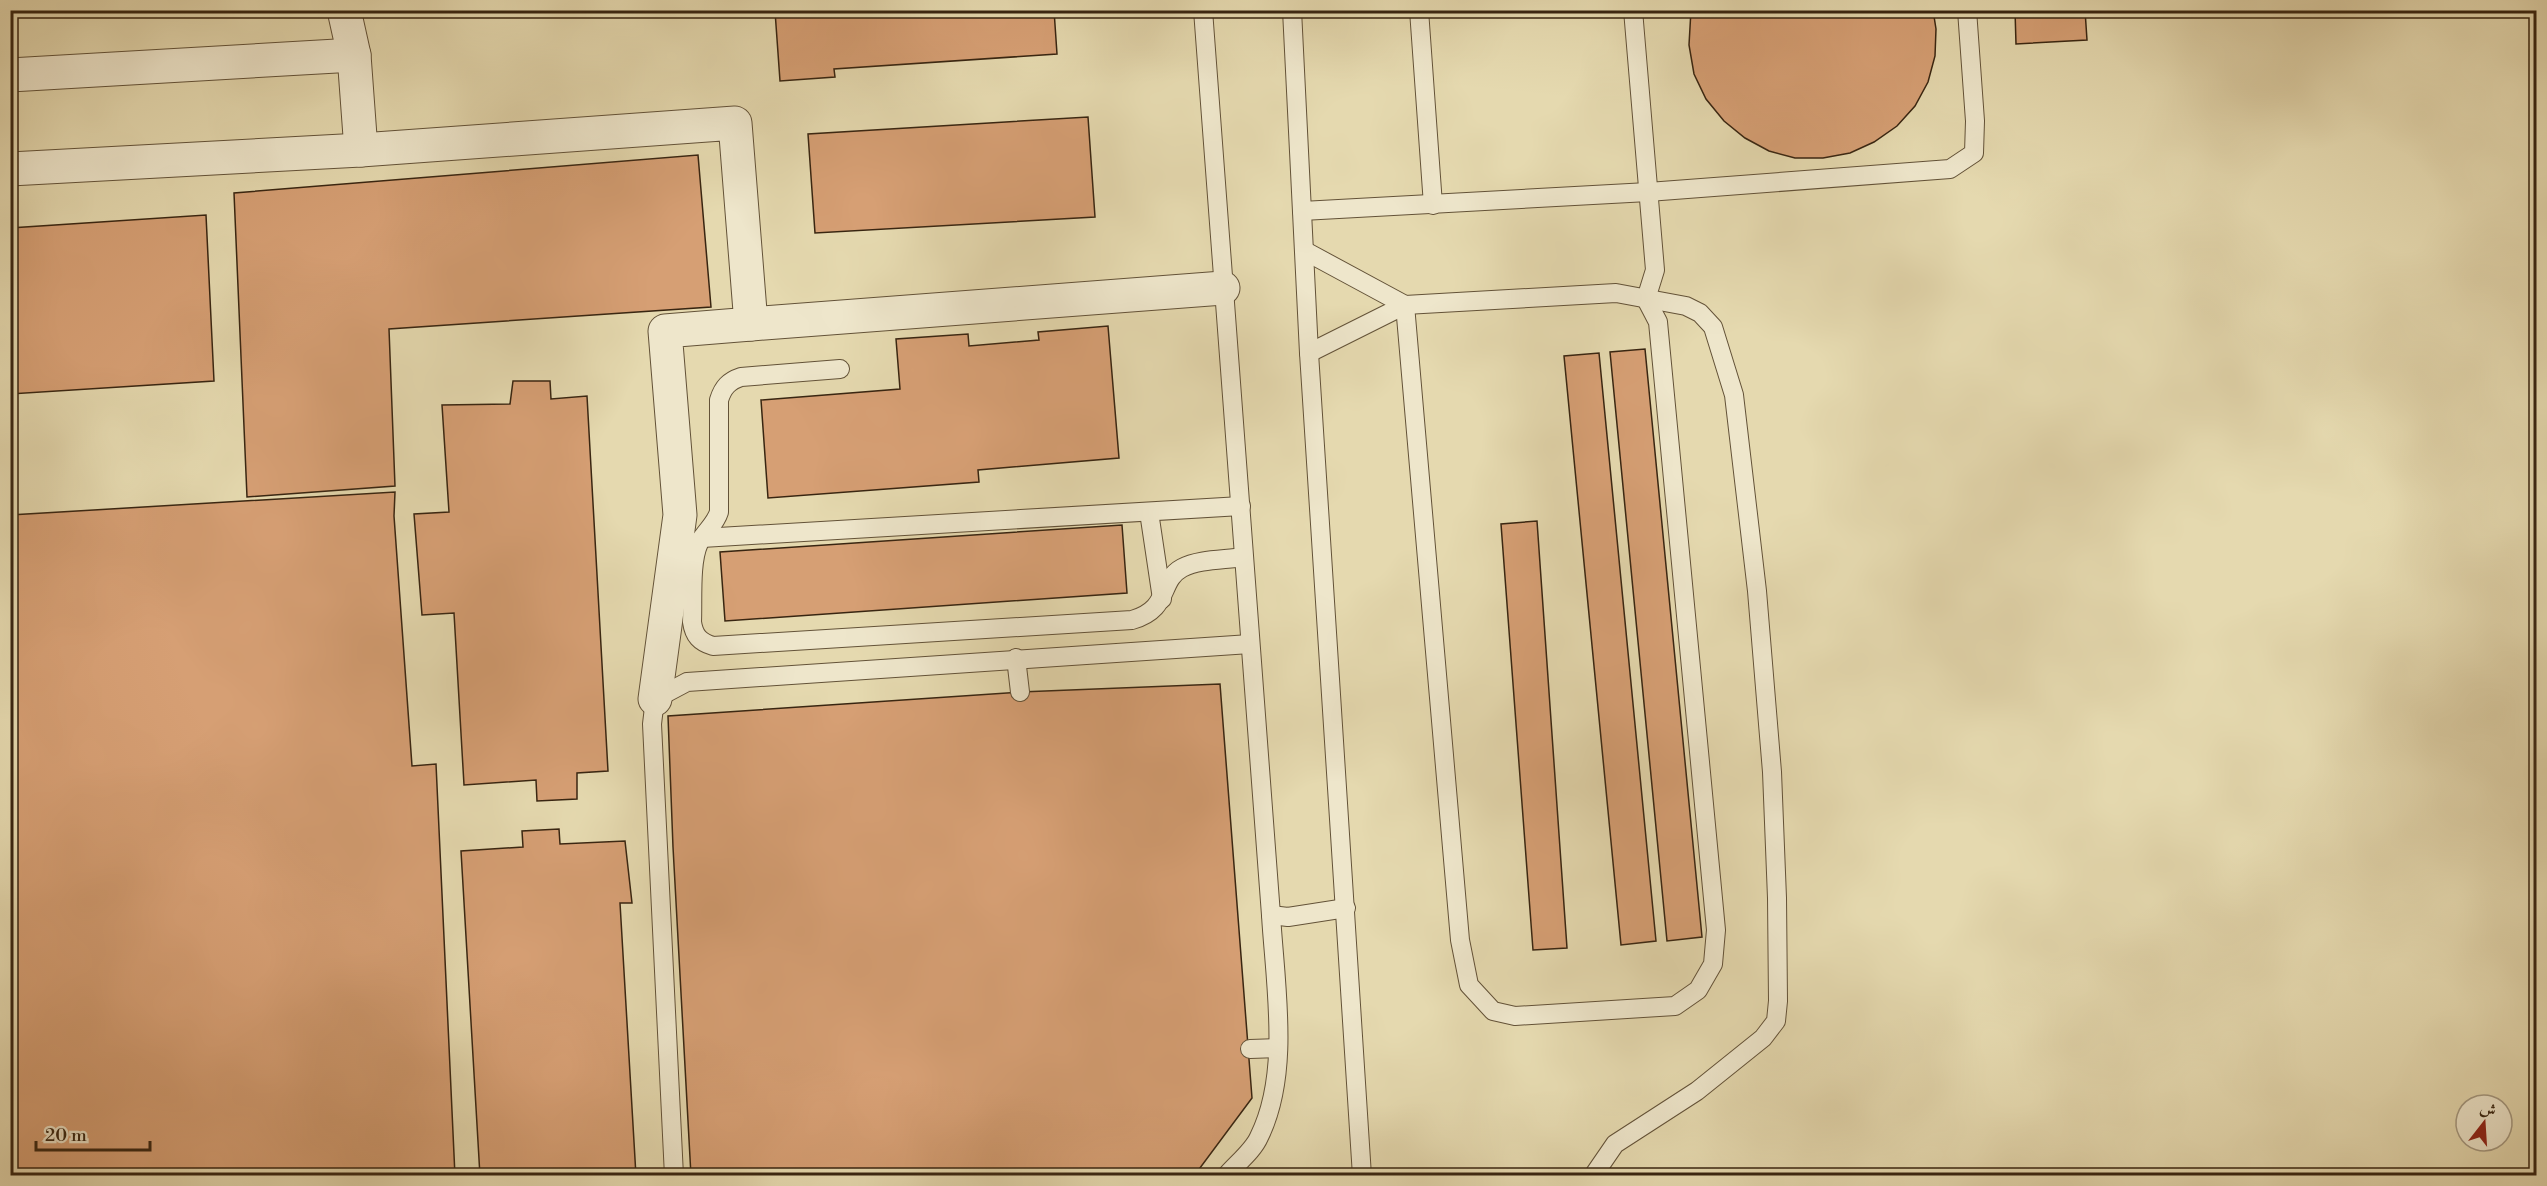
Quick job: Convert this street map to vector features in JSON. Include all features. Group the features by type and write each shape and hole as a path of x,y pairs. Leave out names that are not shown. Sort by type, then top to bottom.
{"street":[{"path":"344,10 354,55 361,150"},
{"path":"10,75 354,55"},
{"path":"10,169 361,150 735,123 751,324"},
{"path":"655,699 680,515 665,331 1223,288"}],"lane":[{"path":"1203,10 1271,915 1278,1048 1271,1105 1258,1139 1226,1176"},
{"path":"1292,10 1309,353 1362,1176"},
{"path":"1419,10 1433,205"},
{"path":"1405,306 1460,940 1469,985 1493,1011 1515,1016 1675,1006 1698,990 1713,964 1716,930 1658,322 1646,299 1655,270 1633,10"},
{"path":"1302,211 1648,192 1950,169 1974,153 1975,121 1967,10"},
{"path":"1305,251 1405,306"},
{"path":"1309,353 1405,306 1616,293 1686,306 1700,313 1713,327 1734,395 1756,591 1772,772 1777,898 1778,1001 1776,1021 1762,1038 1697,1091 1616,1144 1593,1176"},
{"path":"840,369 741,377 722,390 719,400 721,501 716,522 702,538 696,555 692,622 693,632 699,640 713,646 1132,620 1147,616 1156,609 1174,574 1182,568 1195,563 1243,557"},
{"path":"702,538 1241,506"},
{"path":"1149,513 1162,599"},
{"path":"674,1176 653,736 655,699 687,682 1250,644"},
{"path":"1016,658 1020,692"},
{"path":"1271,915 1288,916 1346,908"},
{"path":"1250,1049 1278,1048"}],"building":[{"path":"1054,10 1057,54 834,69 835,77 780,81 775,11"},
{"path":"1691,10 1933,10 1936,29 1935,56 1928,82 1915,106 1897,126 1874,142 1850,153 1823,158 1795,158 1769,151 1745,138 1724,121 1706,99 1694,74 1689,45"},
{"path":"2015,10 2085,10 2087,40 2016,44"},
{"path":"1088,117 1095,217 815,233 808,134"},
{"path":"698,155 711,307 389,329 395,486 247,497 234,193"},
{"path":"206,215 214,381 10,394 10,228"},
{"path":"1108,326 1119,458 978,470 979,482 768,498 761,400 900,389 896,339 968,334 969,346 1039,340 1038,332"},
{"path":"1645,349 1702,937 1667,941 1610,352"},
{"path":"1599,353 1656,941 1621,945 1564,356"},
{"path":"513,381 550,381 551,399 587,396 608,771 577,773 577,799 537,801 536,780 464,785 454,613 422,615 414,514 449,512 442,405 510,404"},
{"path":"395,492 394,516 412,766 436,764 455,1176 10,1176 10,515"},
{"path":"1537,521 1567,948 1533,950 1501,524"},
{"path":"1122,525 1127,593 725,621 720,552"},
{"path":"1220,684 1252,1098 1194,1176 691,1176 668,716 1020,692"},
{"path":"559,829 560,844 625,841 632,903 620,903 636,1176 480,1176 461,851 523,847 522,831"}]}
